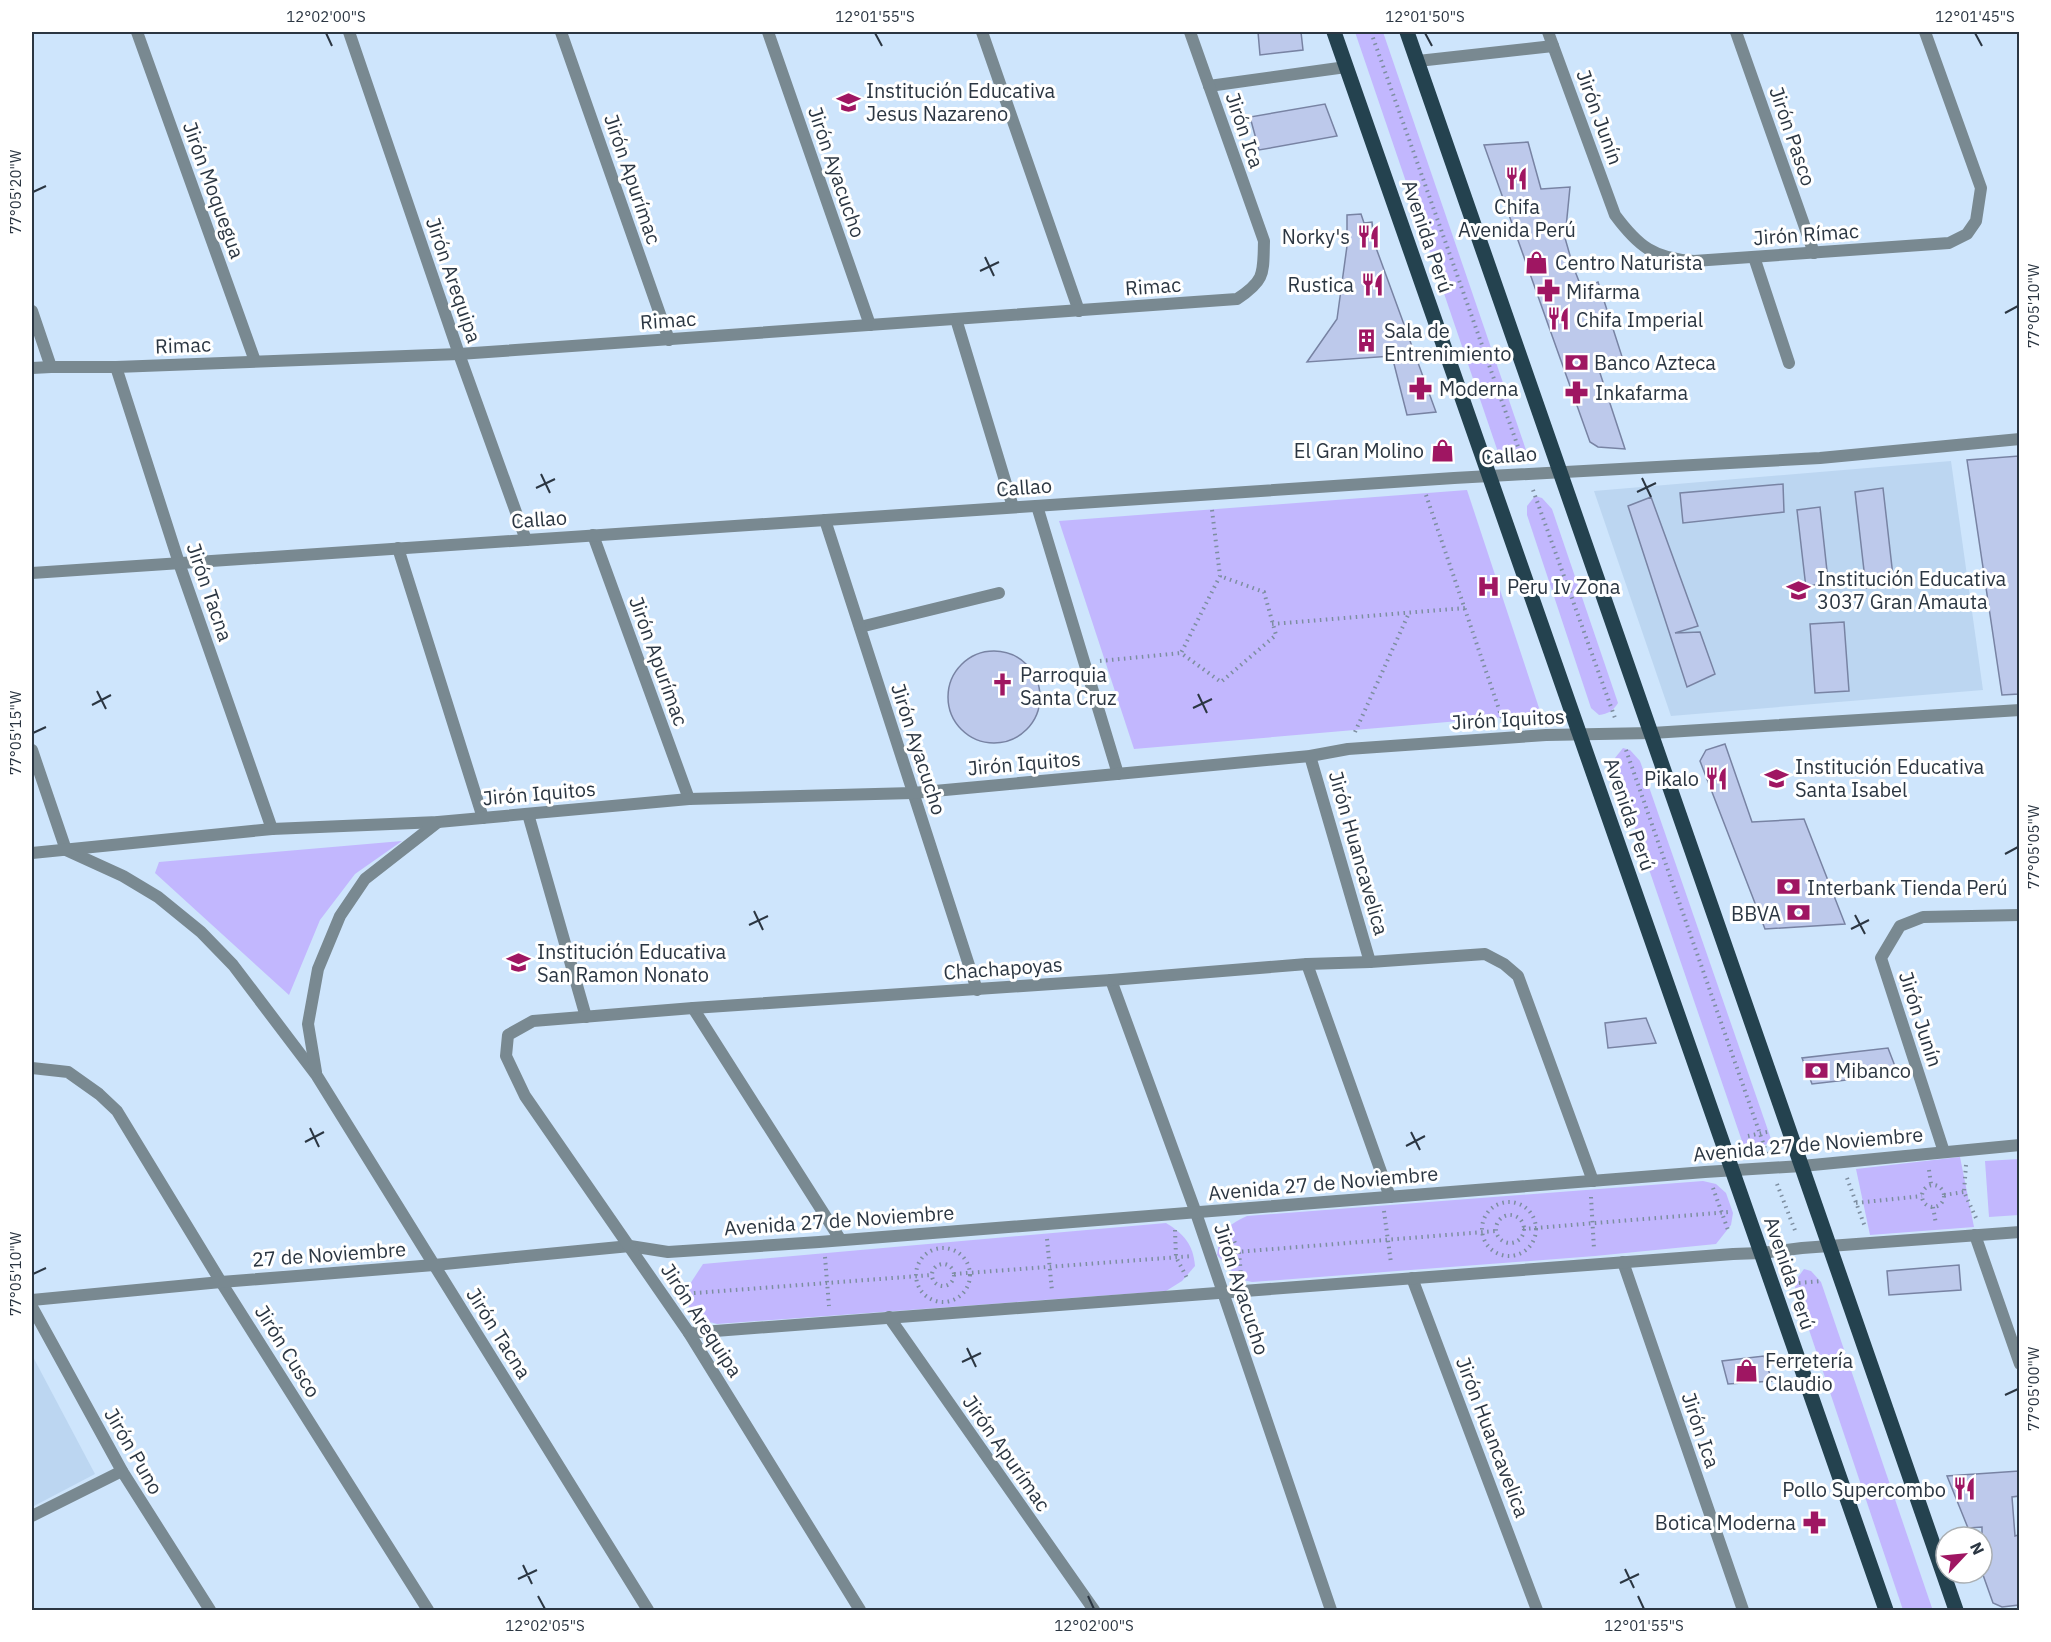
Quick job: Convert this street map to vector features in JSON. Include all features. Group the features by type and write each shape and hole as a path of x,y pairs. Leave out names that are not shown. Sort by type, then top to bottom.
{"main road":[{"name":"Avenida Perú","path":"1334,32 1886,1611"},
{"path":"1407,32 1956,1611"}],"street":[{"name":"Jirón Moquegua","path":"137,32 255,361"},
{"name":"Jirón Arequipa","path":"348,32 526,540"},
{"name":"Jirón Apurímac","path":"561,32 669,339"},
{"name":"Jirón Ayacucho","path":"768,32 870,326"},
{"path":"982,32 1079,310"},
{"name":"Jirón Ica","path":"1190,32 1264,241"},
{"name":"Jirón Junín","path":"1548,32 1615,215"},
{"name":"Jirón Pasco","path":"1736,32 1814,253"},
{"name":"Jirón Rímac","path":"1615,215 1645,249 1677,261 1949,243 1967,234 1976,222 1981,188 1925,32"},
{"path":"1418,61 1553,46"},
{"path":"1209,86 1346,67"},
{"name":"Rimac","path":"32,368 459,354 1238,299 1253,289 1263,274 1264,241"},
{"path":"1754,257 1789,363"},
{"path":"32,311 51,366"},
{"path":"956,319 1013,507"},
{"name":"Jirón Tacna","path":"116,367 179,563 272,829"},
{"name":"Callao","path":"32,573 1527,473 1820,458 2019,439"},
{"path":"1036,506 1118,774"},
{"name":"Jirón Ayacucho","path":"825,520 977,990"},
{"name":"Jirón Apurímac","path":"593,535 688,799"},
{"path":"398,548 483,818"},
{"path":"860,627 999,593"},
{"name":"Jirón Iquitos","path":"32,853 272,829 438,822 688,799 913,794 1310,756 1348,749 1509,738 1621,735 2019,710"},
{"path":"32,750 66,850"},
{"name":"Jirón Huancavelica","path":"1310,756 1370,962"},
{"path":"528,814 586,1017"},
{"name":"Jirón Tacna","path":"316,1076 308,1024 318,969 340,916 365,879 438,822"},
{"name":"Jirón Tacna","path":"66,850 123,876 158,897 201,932 233,965 316,1076 648,1611"},
{"name":"Jirón Junín","path":"1944,1152 1881,958 1900,926 1923,917 2019,915"},
{"name":"Chachapoyas","path":"506,1056 508,1035 533,1021 1307,964 1485,954 1504,963 1518,976 1592,1185"},
{"path":"1307,964 1387,1202"},
{"name":"Jirón Ayacucho","path":"1111,980 1196,1213 1331,1611"},
{"path":"693,1008 840,1239"},
{"name":"Jirón Arequipa","path":"506,1056 525,1096 689,1333 860,1611"},
{"name":"Jirón Cusco","path":"32,1068 68,1072 99,1094 117,1111 221,1282 428,1611"},
{"name":"Avenida 27 de Noviembre","path":"630,1246 668,1252 1220,1211 1387,1202 2019,1145"},
{"path":"689,1333 2019,1232"},
{"path":"1979,1235 2019,1364"},
{"name":"27 de Noviembre","path":"32,1300 630,1246"},
{"name":"Jirón Ica","path":"1623,1262 1743,1611"},
{"name":"Jirón Huancavelica","path":"1412,1278 1537,1611"},
{"name":"Jirón Puno","path":"32,1307 122,1471 210,1611"},
{"name":"Jirón Apurímac","path":"889,1317 1094,1611"},
{"path":"32,1516 122,1471"}],"path":[{"path":"1371,32 1621,735 1771,1167 1802,1248"},
{"path":"1421,480 1509,738"},
{"path":"1181,653 1220,576 1210,494"},
{"path":"1084,662 1181,653 1221,682 1275,634 1263,592 1220,576"},
{"path":"1272,624 1465,609"},
{"path":"1348,749 1409,613"},
{"path":"1748,1136 1777,1130"},
{"path":"1967,1150 1964,1192 1979,1235"},
{"path":"1844,1168 1866,1232"},
{"path":"1931,1184 1938,1185 1944,1195 1943,1201 1933,1207 1923,1201 1922,1196 1926,1186 1931,1184"},
{"path":"1592,1185 1595,1256"},
{"path":"1712,1185 1728,1230"},
{"path":"1944,1195 1964,1192"},
{"path":"1856,1203 1922,1196"},
{"path":"1512,1201 1522,1204 1529,1210 1535,1218 1537,1228 1532,1245 1518,1255 1509,1256 1491,1249 1482,1232 1483,1222 1493,1206 1512,1201"},
{"path":"1387,1202 1392,1270"},
{"path":"1220,1211 1239,1252 1242,1291"},
{"path":"1523,1229 1722,1212 1747,1212"},
{"path":"1175,1215 1176,1257 1195,1294"},
{"path":"1512,1215 1522,1223 1523,1229 1518,1241 1511,1243 1501,1240 1496,1231 1500,1219 1512,1215"},
{"path":"1047,1232 1053,1299"},
{"path":"941,1247 961,1254 968,1262 971,1272 967,1289 954,1300 946,1303 929,1298 918,1285 916,1277 917,1266 922,1257 931,1250 941,1247"},
{"path":"824,1250 830,1316"},
{"path":"942,1264 948,1264 954,1274 953,1280 943,1286 938,1284 932,1275 937,1266 942,1264"},
{"path":"663,1296 932,1275"},
{"path":"1799,1283 1826,1281"}],"shaded area":[{"path":"1355,32 1383,32 1526,450 1515,460 1506,462 1499,455"},
{"name":"Institución Educativa 3037 Gran Amauta","path":"1951,461 1983,690 1671,716 1594,491"},
{"path":"1467,490 1541,714 1134,749 1059,521"},
{"path":"1535,496 1542,498 1552,509 1618,703 1605,714 1599,715 1591,708 1527,515 1527,506"},
{"path":"1623,748 1630,750 1640,761 1771,1139 1757,1150 1751,1151 1743,1144 1614,767 1615,758"},
{"path":"402,841 355,874 320,920 289,995 155,873 159,862"},
{"path":"1960,1157 1974,1227 1870,1235 1856,1169"},
{"path":"2019,1159 2019,1215 1989,1217 1985,1161"},
{"path":"1703,1181 1716,1184 1726,1193 1733,1213 1731,1225 1716,1244 1595,1256 1252,1282 1239,1279 1217,1255 1225,1231 1247,1216"},
{"path":"1166,1223 1187,1240 1195,1266 1182,1281 1166,1291 717,1324 698,1319 687,1304 690,1284 703,1264"},
{"path":"1804,1269 1811,1271 1821,1282 1932,1608 1930,1610 1903,1610 1795,1288 1796,1280"},
{"path":"32,1355 95,1474 32,1507"}],"building":[{"path":"1258,32 1301,32 1303,50 1260,55"},
{"path":"1325,104 1337,136 1259,150 1250,117"},
{"path":"1528,142 1541,189 1570,187 1565,238 1573,266 1582,289 1598,282 1625,366 1598,367 1625,449 1598,447 1590,442 1484,145"},
{"path":"1361,214 1364,223 1372,222 1375,245 1436,412 1407,415 1392,356 1307,362 1337,319 1347,246 1347,215"},
{"path":"2019,456 2019,694 2002,695 1967,460"},
{"path":"1783,484 1784,512 1683,523 1680,493"},
{"path":"1883,488 1894,585 1866,588 1855,492"},
{"path":"1651,497 1698,626 1675,633 1700,632 1715,674 1687,687 1628,506"},
{"path":"1820,507 1828,580 1806,588 1797,510"},
{"path":"1844,622 1849,691 1815,693 1810,624"},
{"path":"994,651 1012,654 1027,664 1037,679 1040,697 1037,715 1027,730 1012,740 994,743 976,740 961,730 951,715 948,697 951,679 961,664 976,654"},
{"path":"1725,744 1752,822 1804,819 1845,924 1765,929 1700,761 1706,750"},
{"path":"1646,1018 1656,1043 1608,1048 1605,1023"},
{"path":"1888,1048 1898,1074 1812,1084 1802,1058"},
{"path":"1959,1265 1961,1290 1889,1295 1887,1271"},
{"name":"Ferretería Claudio","path":"1764,1356 1772,1381 1728,1384 1722,1361"},
{"path":"2019,1471 2019,1496 2012,1497 2015,1536 2018,1535 2019,1550 2019,1605 2002,1607 1993,1603 1987,1585 1994,1585 1994,1525 1967,1525 1947,1476"}],"place":[{"name":"Institución Educativa Jesus Nazareno","path":"848,102"},
{"name":"Chifa Avenida Perú","path":"1517,179"},
{"name":"Norky's","path":"1368,236"},
{"name":"Centro Naturista","path":"1537,262"},
{"name":"Rustica","path":"1372,284"},
{"name":"Mifarma","path":"1548,291"},
{"name":"Chifa Imperial","path":"1558,319"},
{"name":"Sala de Entrenimiento","path":"1366,341"},
{"name":"Banco Azteca","path":"1576,362"},
{"name":"Moderna","path":"1421,388"},
{"name":"Inkafarma","path":"1577,392"},
{"name":"El Gran Molino","path":"1442,450"},
{"name":"Peru Iv Zona","path":"1489,586"},
{"name":"Institución Educativa 3037 Gran Amauta","path":"1799,590"},
{"name":"Parroquia Santa Cruz","path":"1002,685"},
{"name":"Pikalo","path":"1717,778"},
{"name":"Institución Educativa Santa Isabel","path":"1777,778"},
{"name":"Interbank Tienda Perú","path":"1789,887"},
{"name":"BBVA","path":"1799,913"},
{"name":"Institución Educativa San Ramon Nonato","path":"519,962"},
{"name":"Mibanco","path":"1817,1070"},
{"name":"Ferretería Claudio","path":"1747,1371"},
{"name":"Pollo Supercombo","path":"1964,1489"},
{"name":"Botica Moderna","path":"1814,1522"}]}
